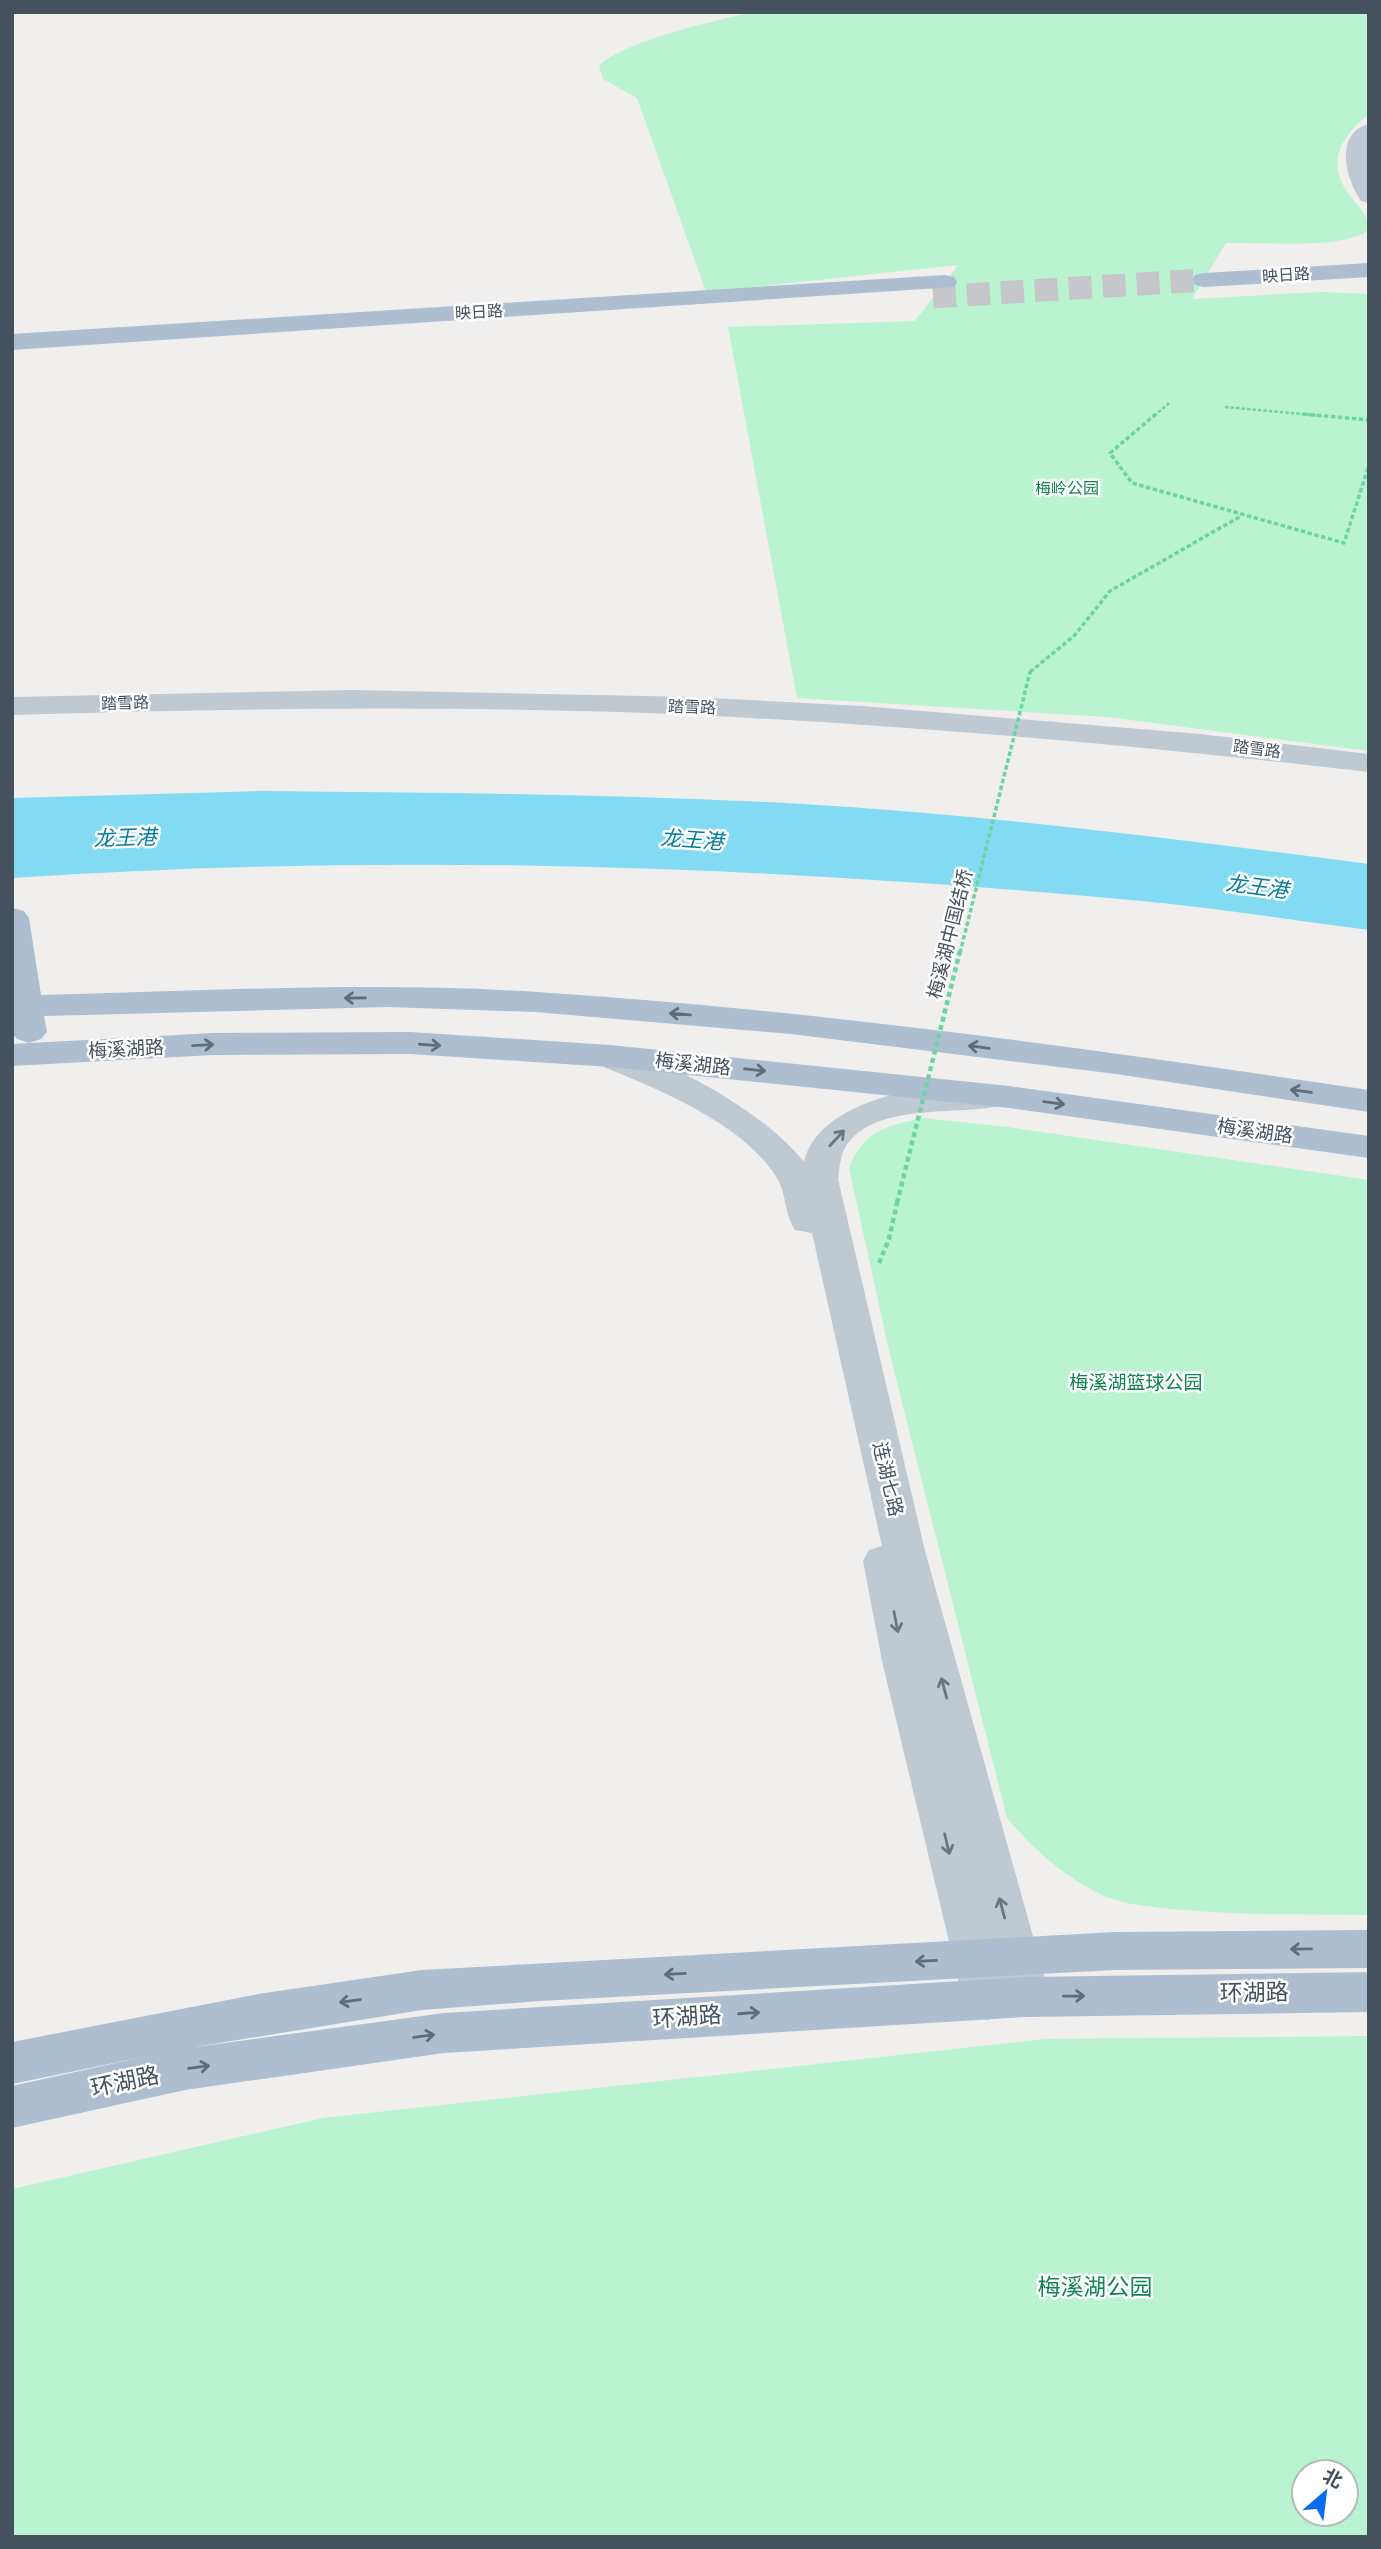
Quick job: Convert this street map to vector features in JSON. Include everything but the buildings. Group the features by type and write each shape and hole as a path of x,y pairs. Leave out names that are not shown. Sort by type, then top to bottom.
{"main road":[{"name":"映日路","path":"1369,254 1209,272 1369,270"},
{"name":"映日路","path":"12,342 939,290 12,358"},
{"path":"12,918 17,957 22,1055"},
{"path":"19,1005 388,997 535,1002 805,1026 1116,1063 1369,1101"},
{"name":"梅溪湖路","path":"22,1055 213,1044 410,1043 610,1056 1009,1097 1369,1147"},
{"name":"环湖路","path":"12,2107 185,2069 444,2033 1001,1978 1115,1951 1369,1949"},
{"name":"环湖路","path":"12,2063 258,2014 422,1990 540,1981 1001,1978 1369,1992"}],"street":[{"path":"1369,131 1360,141 1355,155 1359,183 1369,196"},
{"name":"踏雪路","path":"12,706 397,699 706,707 844,714 1142,737 1369,763"},
{"name":"踏雪路","path":"12,715 225,708 395,708 704,716 852,723 1141,745 1369,772"},
{"name":"连湖七路","path":"610,1056 664,1080 729,1116 775,1151 799,1184 873,1508 904,1661 1001,1978"},
{"name":"连湖七路","path":"1001,1978 819,1179 820,1161 831,1143 867,1114 894,1105 923,1101 1009,1097"}],"path":[{"path":"1169,404 1110,453 1132,482 1241,516 1344,542 1369,464"},
{"path":"1225,407 1369,419"},
{"name":"梅溪湖中国结桥","path":"897,1203 1030,672 1073,637 1097,612 1110,591 1241,516"}],"green space":[{"name":"梅岭公园","path":"753,12 1369,12 1369,114 1343,142 1337,163 1343,185 1366,217 1369,230 1357,236 1321,243 1226,243 1192,299 1320,292 1369,294 1369,751 1107,717 797,698 728,327 915,321 958,265 706,292 637,98 603,79 599,66 629,48 650,40"},
{"name":"梅溪湖篮球公园","path":"923,1118 1008,1127 1369,1180 1369,1915 1204,1912 1121,1902 1088,1888 1062,1871 1039,1852 1007,1818 889,1351 849,1168 855,1155 869,1138 887,1127"},
{"name":"梅溪湖公园","path":"1369,2036 1369,2537 12,2537 12,2189 323,2118 1045,2039"}],"water":[{"name":"龙王港","path":"262,791 600,796 803,804 1016,821 1228,846 1369,864 1369,930 1152,902 867,879 725,872 440,865 297,866 12,878 12,798"}],"tunnel":[{"path":"933,297 1204,280"}]}
